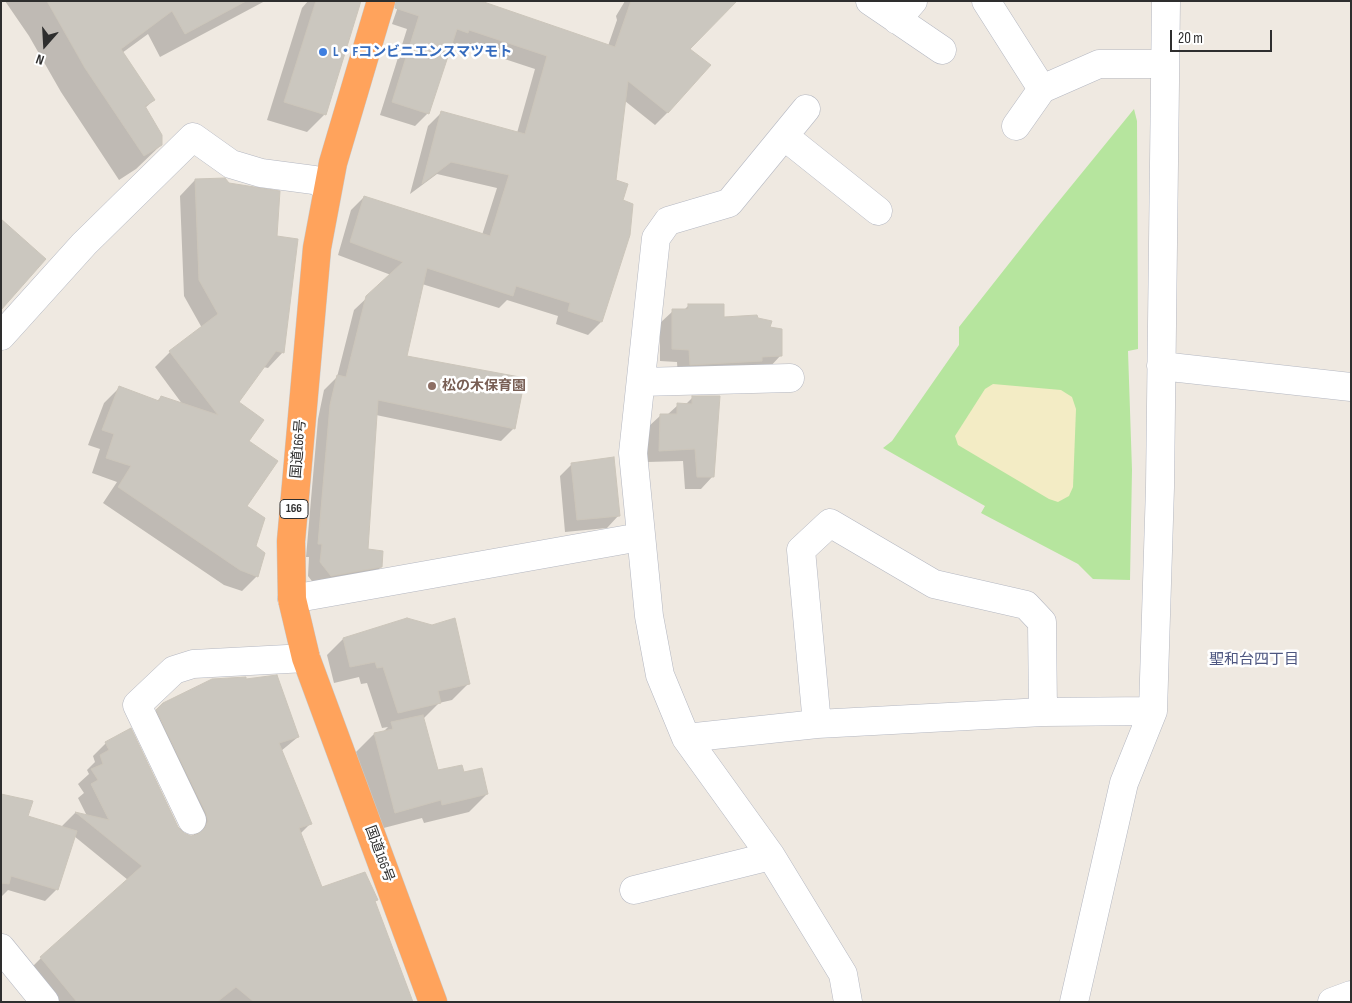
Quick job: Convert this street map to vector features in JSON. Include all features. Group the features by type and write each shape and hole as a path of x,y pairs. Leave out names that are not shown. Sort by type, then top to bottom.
{"highway":[{"name":"国道166号","path":"381,1 327,186 317,248 291,541 292,599 306,658 433,1002"}],"street":[{"path":"870,1 905,11 942,50"},
{"path":"986,1 1042,89"},
{"path":"1074,1002 1124,783 1153,711 1161,366 1166,1"},
{"path":"1016,126 1042,89 1099,64 1164,64"},
{"path":"806,110 729,203 668,221 656,238 633,453 648,616 660,675 686,738 771,856 842,974 848,1002"},
{"path":"1,336 84,244 192,136 231,164 261,173 314,180 327,186"},
{"path":"784,136 878,211"},
{"path":"1161,366 1351,387"},
{"path":"642,382 790,378"},
{"path":"817,724 801,550 830,524 934,584 1026,605 1042,622 1043,712"},
{"path":"292,599 640,537"},
{"path":"192,820 137,705 174,670 193,664 306,658"},
{"path":"686,738 817,724 1043,712 1153,711"},
{"path":"634,890 771,856"},
{"path":"1,948 45,1002"},
{"path":"1332,1002 1351,994"}],"green space":[{"path":"1134,109 1137,121 1138,349 1128,351 1132,470 1130,580 1093,579 1078,564 981,513 985,506 883,448 892,441 959,345 959,327"}],"sand":[{"path":"993,384 1061,390 1072,397 1076,409 1073,487 1069,496 1058,502 1049,499 958,445 955,436 985,389"}],"building":[{"path":"47,1 246,1 185,34 172,11 121,49 155,100 145,106 162,135 162,145 144,156 85,68"},
{"name":"L・Fコンビニエンスマツモト","path":"316,1 361,1 326,115 284,102"},
{"path":"396,1 481,1 615,47 631,1 737,1 690,49 711,65 668,113 628,81 616,180 628,184 623,200 633,204 630,235 602,322 568,311 570,303 516,286 513,296 427,268 407,356 525,378 515,429 378,400 368,549 383,551 382,567 331,576 320,562 322,544 318,544 330,405 337,375 346,377 366,296 403,262 350,242 364,196 490,236 509,175 451,162 422,184 441,111 525,134 547,56 469,30 468,33 457,29 429,114 392,102 419,16 395,8"},
{"path":"225,178 229,183 280,191 277,236 298,239 284,353 276,351 239,402 264,420 249,441 278,461 247,506 265,518 256,546 265,553 258,577 240,570 118,487 131,466 106,458 114,434 102,430 119,386 159,401 161,396 218,415 169,351 218,314 199,280 195,179"},
{"path":"1,219 46,259 1,310"},
{"path":"688,304 724,304 724,317 757,315 758,318 772,321 770,327 782,329 782,356 762,357 762,361 690,365 689,350 672,349 672,309 688,309"},
{"path":"692,396 720,396 714,477 697,477 695,449 659,451 660,414 677,414 677,403 692,404"},
{"path":"614,457 620,516 577,520 571,463"},
{"path":"407,618 432,625 455,618 470,684 438,691 441,703 398,713 383,667 377,668 375,662 350,667 343,638"},
{"path":"277,675 299,737 279,743 312,824 299,828 322,887 365,872 378,900 375,901 413,1002 254,1002 236,987 217,1002 77,1002 40,957 142,866 75,812 109,820 91,784 98,780 91,769 103,764 100,755 109,750 105,742 131,728 178,827 184,833 191,836 198,834 205,828 208,821 206,813 156,710 163,703 212,679 246,677 246,679"},
{"path":"423,715 438,770 462,765 464,772 482,768 488,794 442,805 441,800 395,813 374,733 393,729 391,722"},
{"path":"1,794 33,801 28,816 77,831 58,890 11,876 9,884 1,883"}],"place":[{"name":"L・Fコンビニエンスマツモト","path":"323,52"},
{"name":"松の木保育園","path":"432,386"}],"district":[{"name":"聖和台四丁目","path":"1254,660"}]}
